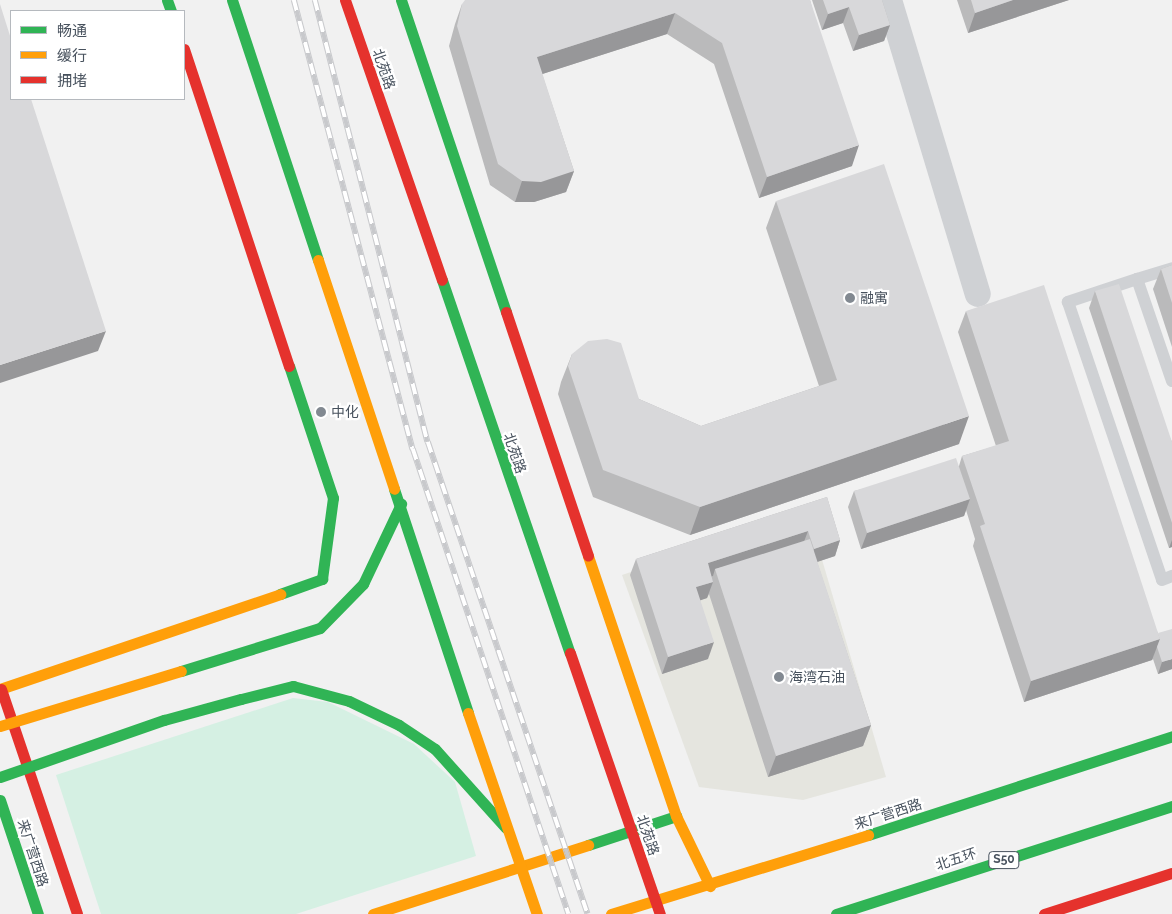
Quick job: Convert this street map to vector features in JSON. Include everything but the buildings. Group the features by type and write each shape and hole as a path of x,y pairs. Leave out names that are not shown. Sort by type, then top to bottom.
{"main road":[{"path":"232,0 401,504 506,828 537,914"},
{"name":"北苑路","path":"345,0 660,914"},
{"path":"401,0 676,816 710,886"},
{"path":"78,914 1,689 322,579 333,498 185,52"},
{"path":"0,726 320,628 363,584 401,504"},
{"path":"0,776 164,720 293,686 349,701 399,725 435,749 506,828"},
{"name":"来广营西路","path":"611,914 710,886 1172,736"},
{"name":"来广营西路","path":"0,800 38,914"},
{"name":"北五环","path":"836,914 1172,806"},
{"path":"373,914 676,816"},
{"path":"1044,914 1168,874"},
{"path":"1086,914 1168,874"}],"street":[{"path":"889,0 978,294"}],"lane":[{"path":"1172,268 1068,302 1162,580 1172,576"},
{"path":"1137,279 1172,381"}],"shaded area":[{"path":"808,512 886,777 803,800 699,787 622,575"}],"green space":[{"path":"293,698 328,702 414,744 455,782 476,856 296,914 101,914 56,775"}],"railway":[{"path":"294,0 413,449 569,914"},
{"path":"315,0 428,442 588,914"}],"traffic: fast":[{"path":"167,0 171,10"},
{"path":"232,0 318,260"},
{"path":"401,0 506,312"},
{"path":"442,280 570,653"},
{"path":"280,594 322,579 333,498 289,366"},
{"path":"394,489 468,713"},
{"path":"181,671 320,628 363,584 401,504"},
{"path":"241,699 293,686 349,701 399,725 435,749 506,828"},
{"path":"0,777 164,720 241,699"},
{"path":"868,835 1172,736"},
{"path":"0,800 38,914"},
{"path":"836,914 1172,806"},
{"path":"588,845 676,816"}],"traffic: slow":[{"path":"318,260 394,489"},
{"path":"588,556 676,816 710,886"},
{"path":"0,689 280,594"},
{"path":"0,726 181,671"},
{"path":"468,713 537,914"},
{"path":"611,914 868,835"},
{"path":"373,914 588,845"}],"traffic: jam":[{"path":"345,0 442,280"},
{"path":"185,52 289,366"},
{"path":"506,312 588,556"},
{"path":"570,653 660,914"},
{"path":"1,689 77,914"},
{"path":"1044,914 1172,873"}],"place":[{"name":"融寓","path":"850,298"},
{"name":"中化","path":"321,412"},
{"name":"海湾石油","path":"779,677"}]}
